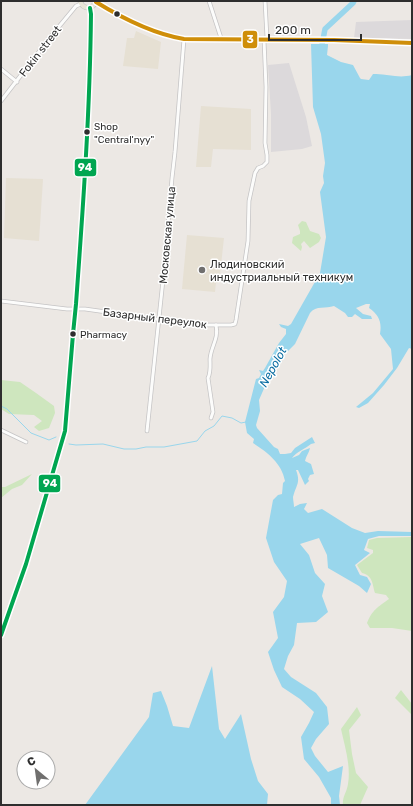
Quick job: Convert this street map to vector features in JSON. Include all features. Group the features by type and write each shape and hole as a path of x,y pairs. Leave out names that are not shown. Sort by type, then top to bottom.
{"main road":[{"path":"80,2 85,7 90,8 94,6 96,1 128,20 161,34 184,39 334,40 412,43"}],"street":[{"path":"209,1 221,38 219,40"},
{"path":"264,40 267,38 265,1"},
{"name":"Fokin street","path":"1,101 80,2"},
{"path":"1,635 26,564 65,431 76,310 88,121 90,8"},
{"name":"Московская улица","path":"146,431 148,425 163,280 184,39"},
{"name":"Базарный переулок","path":"1,301 76,310 85,309 198,326 234,324 236,320 248,241 249,201 255,173 258,168 268,162 265,143 266,87 264,40"},
{"path":"1,69 17,82"},
{"path":"212,418 213,412 208,378 211,367 210,358 217,331 216,325"},
{"path":"1,430 26,442"}],"shaded area":[{"path":"412,20 412,39 354,38 356,22"},
{"path":"136,31 161,42 158,69 123,66 127,38 134,38"},
{"path":"289,63 306,117 312,146 302,149 271,152 271,114 268,65"},
{"path":"201,106 251,109 251,150 213,149 211,167 196,167"},
{"path":"6,178 43,179 39,241 4,238"},
{"name":"Людиновский индустриальный техникум","path":"187,235 224,238 219,283 216,283 215,292 182,289"}],"green space":[{"path":"302,221 306,222 310,231 319,234 321,238 319,242 310,248 304,241 301,244 301,251 292,243 293,237 300,234 298,225"},
{"path":"1,380 20,382 54,406 55,413 49,428 39,431 34,427 42,421 34,415 9,414 1,409"},
{"path":"32,474 22,485 12,489 1,498 1,487 5,487"},
{"path":"412,537 412,631 392,628 370,628 367,623 371,615 389,599 386,595 375,593 370,578 366,574 362,573 357,565 373,553 373,550 367,548 369,540 377,538"},
{"path":"401,690 412,704 412,715 395,698"},
{"path":"357,707 361,715 349,730 352,754 356,773 368,787 360,805 343,805 343,799 347,790 349,770 341,729"}],"water":[{"path":"311,44 328,44 327,55 341,62 353,65 361,79 369,80 373,74 397,76 412,75 412,349 409,348 397,368 368,403 359,408 356,407 373,393 393,369 391,349 380,334 381,326 379,319 369,308 370,304 356,308 363,314 371,316 372,319 362,319 355,314 352,317 348,317 345,313 334,306 315,309 310,313 295,344 285,354 281,362 269,377 259,400 260,411 256,425 274,447 278,449 280,454 291,453 295,448 312,437 315,443 298,452 292,458 299,455 302,451 310,448 305,461 311,464 314,474 310,475 308,479 309,481 305,485 298,470 296,470 298,484 293,497 294,507 307,503 304,509 308,513 322,509 352,528 365,533 378,531 412,532 412,536 379,536 368,539 364,550 370,553 355,565 360,575 367,577 371,584 367,593 359,586 328,568 327,555 319,538 300,544 309,555 315,573 325,584 322,596 328,612 316,622 297,623 294,645 288,656 284,669 291,677 316,693 327,707 329,724 316,739 311,748 315,756 328,772 343,766 339,796 340,805 331,805 331,798 319,777 304,759 301,737 314,712 300,699 282,687 268,652 278,638 273,612 284,597 287,581 274,562 266,538 273,500 278,495 282,494 283,483 285,481 281,469 277,463 253,443 254,439 247,433 245,422 256,379 259,378 261,374 259,370 263,371 286,334 286,329 281,327 279,324 288,326 291,324 320,273 326,237 320,192 324,183 323,176 325,163 321,134 313,107"},
{"path":"212,666 219,729 225,739 241,714 251,759 258,781 268,794 267,805 85,805 149,717 153,693 161,691 173,726 189,728"}],"waterway":[{"name":"Nepolot","path":"321,50 325,29 354,1"},
{"path":"1,406 7,409 31,433 49,440 56,437"},
{"path":"69,444 103,444 124,449 164,447 197,441 205,431 214,426 222,416 232,418 241,423 246,422"}],"transit line":[{"name":"3","path":"96,2 138,25 173,37 184,39 334,40 412,43"},
{"name":"94","path":"1,635 26,564 65,431 86,159 90,8"}],"place":[{"name":"Shop \"Central'nyy\"","path":"87,132"},
{"name":"Людиновский индустриальный техникум","path":"202,270"},
{"name":"Pharmacy","path":"73,334"}]}
